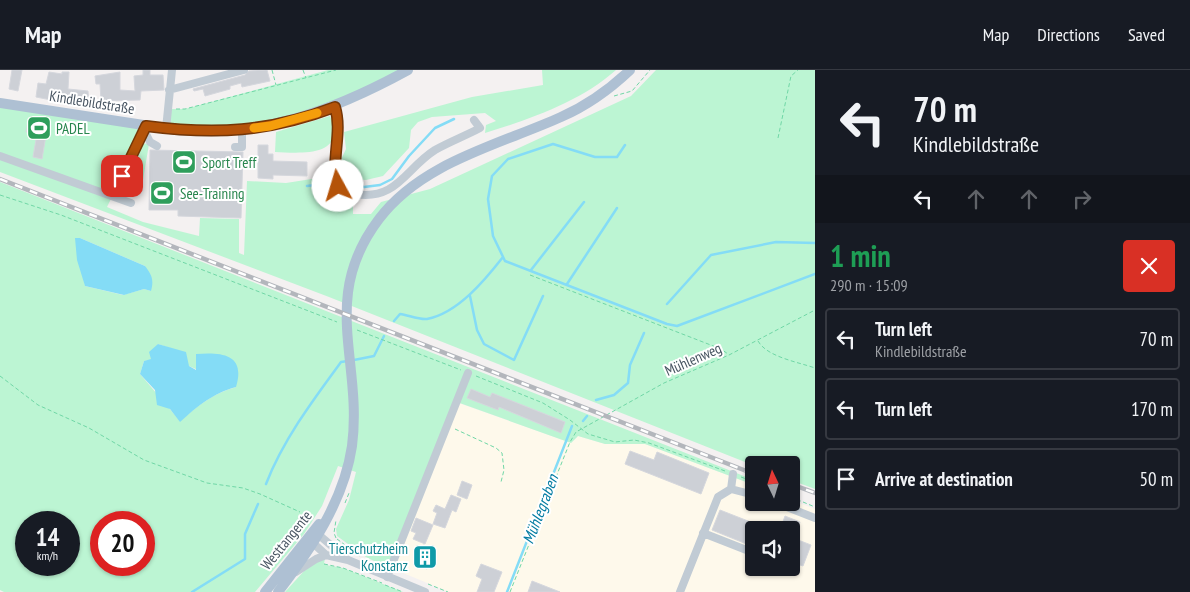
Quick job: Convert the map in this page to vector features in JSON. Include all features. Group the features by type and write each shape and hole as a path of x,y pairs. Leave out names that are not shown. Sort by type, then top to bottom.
{"main road":[{"name":"Kindlebildstraße","path":"0,103 145,129 166,128 204,132 242,130 295,120 335,107 408,70"},
{"name":"Westtangente","path":"278,592 314,538 331,507 346,470 354,422 345,312 350,282 367,236 393,203 416,183 464,157 563,116 589,102 630,70"},
{"name":"Westtangente","path":"265,592 314,538"}],"street":[{"path":"166,128 172,70"},
{"path":"170,90 244,70"},
{"path":"335,107 338,124 335,176 338,186 344,190 361,195 390,190 434,151 480,128 474,120"},
{"path":"145,129 150,142 157,146"},
{"path":"111,196 145,129"},
{"path":"235,147 242,147 242,130"},
{"path":"0,156 131,203"},
{"path":"387,577 447,426 464,371"},
{"path":"731,489 733,474"},
{"path":"680,592 718,497 731,489 745,493"},
{"path":"797,511 815,518"},
{"path":"703,533 745,549"},
{"path":"314,538 330,545 348,560"},
{"path":"314,538 326,555"},
{"path":"290,576 304,566 326,555 348,560 425,592"}],"path":[{"path":"272,70 276,86"},
{"path":"303,70 306,79"},
{"path":"168,109 185,110 336,70"},
{"path":"778,138 791,76 798,70"},
{"path":"0,195 62,215 334,320"},
{"path":"530,275 721,349 729,354"},
{"name":"Mühlenweg","path":"581,428 630,404 664,383 758,340 815,310"},
{"path":"379,338 543,403 588,434 615,442 634,440 649,442 745,479"},
{"path":"758,340 761,346 772,352 815,368"},
{"path":"0,376 38,406 90,428 144,460 166,470 207,483 251,491 300,512"},
{"path":"447,426 496,448 502,453 504,470 501,482"},
{"path":"510,592 570,442 581,428"},
{"path":"344,505 350,490"},
{"path":"800,500 815,506"},
{"path":"337,518 334,528 336,538 364,559"},
{"path":"330,545 336,538"},
{"path":"326,555 324,564 326,565 343,568 403,592"}],"shaded area":[{"path":"453,401 571,443 578,436 605,444 645,444 745,482 745,511 800,511 800,503 815,509 815,592 449,592 391,568"}],"green space":[{"path":"328,70 408,70 362,95 270,123 166,129 168,109 185,109"},
{"path":"542,70 616,70 571,100 519,122 485,133 486,125 496,121 485,113 432,117 418,122 411,130 409,148 383,176 366,180 340,178 338,166 346,149 344,132 472,97 543,85"},
{"path":"656,70 815,70 815,489 800,483 800,456 745,456 745,462 329,297 0,172 0,103 146,126 140,143 149,144 143,180 122,176 107,207 143,222 199,236 200,218 239,219 239,253 244,255 247,181 286,183 318,178 323,164 332,160 333,180 341,193 353,200 353,214 371,214 381,202 430,189 631,96"},
{"path":"330,116 334,130 333,139 327,146 308,152 275,152 276,132"},
{"path":"0,182 745,476 745,482 645,444 605,444 578,436 571,443 454,401 388,568 366,557 337,536 336,529 349,500 356,472 338,466 322,506 304,534 255,592 4,592 0,590","holes":["80,238 145,266 151,291 144,289 123,295 85,286","158,344 170,348 189,366 236,387 206,401 180,421 140,374 144,361 152,360"]},
{"path":"326,555 324,563 326,565 343,568 403,592 285,592 304,571"}],"water":[{"path":"75,238 80,238 145,266 152,278 151,291 144,289 124,295 85,286 77,260"},
{"path":"158,344 186,352 189,366 196,370 196,354 215,354 230,357 238,368 236,387 206,401 180,422 170,409 157,405 155,390 140,374 144,361 151,359 149,352"}],"building":[{"path":"12,70 22,70 18,91 9,89"},
{"path":"143,70 150,70 150,75 163,75 164,90 141,91 140,100 101,101 100,84 96,84 95,76 120,72 120,90 135,91 134,76 143,75"},
{"path":"267,70 270,81 242,87 241,83 230,86 230,89 205,96 203,89 194,91 193,89 245,75 249,71"},
{"path":"49,72 62,74 62,72 69,72 68,89 88,91 89,104 76,105 36,97 38,83 46,84"},
{"path":"28,121 51,125 49,136 46,135 42,159 33,157 37,134 26,132"},
{"path":"258,145 268,145 268,154 273,154 273,161 307,162 307,176 273,175 273,179 258,178"},
{"path":"150,150 243,152 241,218 178,216 178,210 149,210"},
{"path":"471,389 490,397 492,393 565,422 561,433 499,407 498,410 467,398"},
{"path":"630,451 654,460 657,452 709,473 701,494 625,464"},
{"path":"462,481 472,485 467,499 457,495"},
{"path":"451,495 461,499 456,512 452,510 445,528 433,524 437,513 433,511 436,505 445,509"},
{"path":"720,510 748,521 745,521 745,543 712,530"},
{"path":"785,516 798,521 783,521"},
{"path":"416,518 433,525 425,544 413,539 416,533 411,531"},
{"path":"800,541 811,545 803,566 800,565"},
{"name":"Tierschutzheim Konstanz","path":"423,545 435,550 427,569 415,564"},
{"path":"481,564 502,572 494,592 477,592 482,579 476,576"},
{"path":"532,581 560,592 528,592"}],"waterway":[{"path":"348,184 364,187 380,185 392,179 409,156 435,128 454,119"},
{"path":"625,145 617,157 595,157 553,144 508,159 492,176 488,199 493,236 505,261 667,324 677,326 815,274"},
{"path":"307,186 329,183"},
{"path":"531,270 584,202"},
{"path":"567,284 617,208"},
{"name":"Mühlegraben","path":"667,304 711,255 776,242 815,243"},
{"path":"394,321 400,314 427,319 449,310 470,294 503,257"},
{"path":"470,296 477,330 484,344 514,360 543,296"},
{"name":"Mühlegraben","path":"596,400 614,395 628,383 630,365 644,333"},
{"path":"354,360 374,356 384,336"},
{"path":"266,484 281,452 299,421 341,362 348,361"},
{"name":"Mühlegraben","path":"583,421 587,416"},
{"name":"Mühlegraben","path":"507,592 572,426"},
{"path":"192,592 245,559 245,534 258,504"}],"railway":[{"path":"0,179 745,470"},
{"path":"800,487 815,493"}],"slow traffic":[{"path":"254,128 270,126 317,113"}],"place":[{"name":"PADEL","path":"39,128"},
{"name":"Sport Treff","path":"184,162"},
{"name":"See-Training","path":"162,193"},
{"name":"Tierschutzheim Konstanz","path":"425,557"}],"route":[{"path":"122,176 145,132 146,126 204,132 242,130 295,120 335,107 338,124 335,176 338,186"}]}
